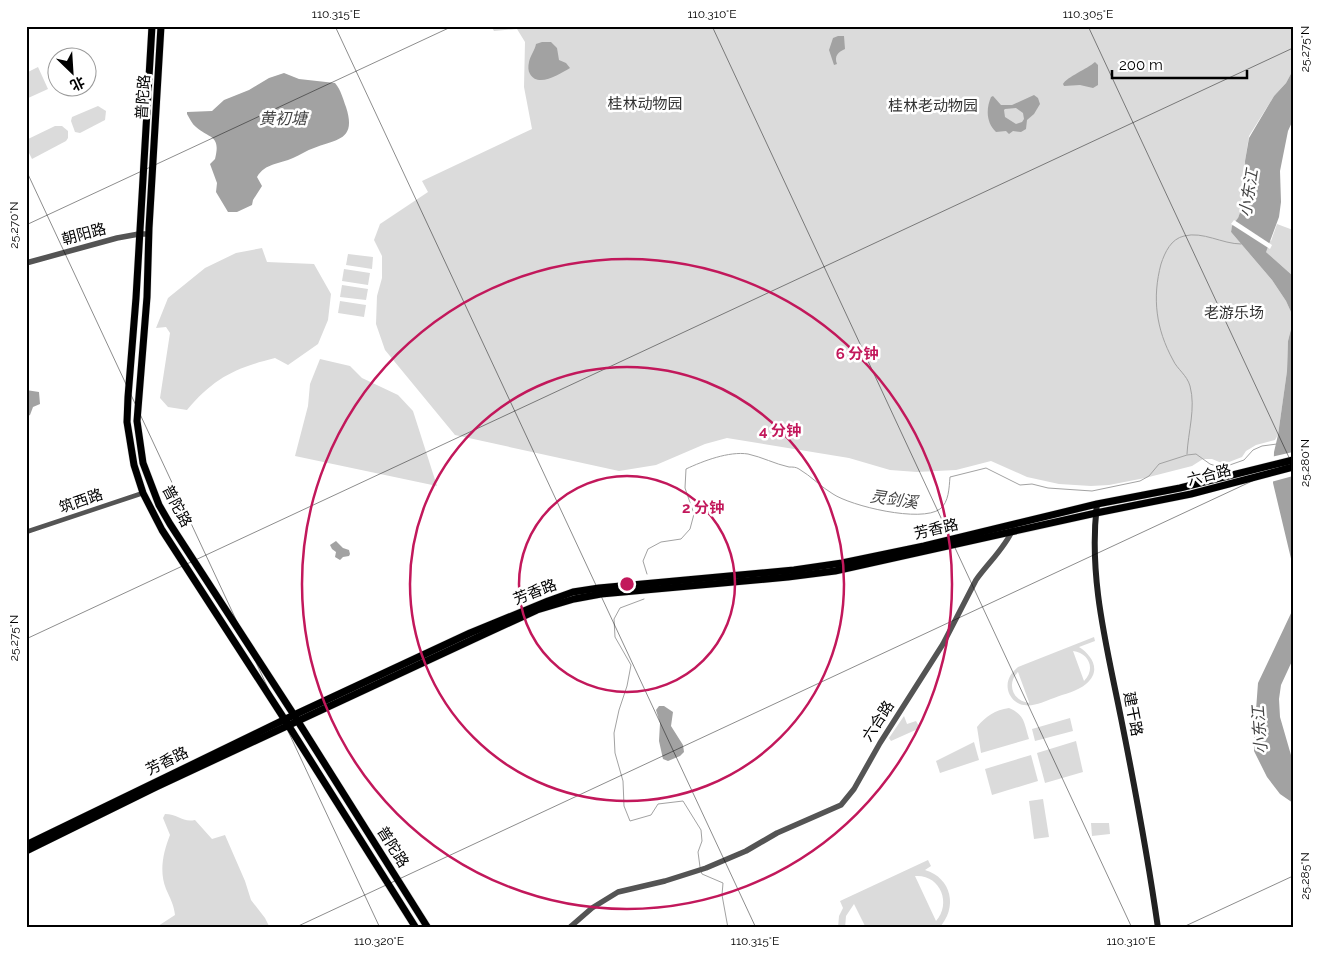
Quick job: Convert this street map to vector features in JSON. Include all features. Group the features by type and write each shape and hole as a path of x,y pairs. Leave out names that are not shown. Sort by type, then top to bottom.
{"main road":[{"name":"普陀路","path":"152,26 138,234 136,298 128,397 127,422 134,465 143,493 162,530 287,723 416,928"},
{"name":"普陀路","path":"162,26 148,234 147,297 137,421 143,463 159,505 170,524 296,718 428,928"},
{"name":"六合路","path":"1097,504 1180,488 1293,460"},
{"name":"六合路","path":"1096,513 1191,494 1293,467"},
{"name":"芳香路","path":"26,851 296,718 537,610 574,599 601,594 835,571 1013,528 1097,504"},
{"name":"建干路","path":"1097,504 1094,545 1098,598 1132,773 1158,928"},
{"name":"芳香路","path":"1013,528 1096,513"},
{"name":"芳香路","path":"26,845 287,723"}],"street":[{"name":"朝阳路","path":"26,263 93,244 138,234 148,234"},
{"name":"筑西路","path":"26,532 143,493"},
{"name":"六合路","path":"569,928 592,908 618,892 665,881 706,868 746,851 777,832 841,805 848,798 880,743 943,644 976,580 989,566 1013,528"}],"green space":[{"path":"491,26 1293,26 1293,70 1249,136 1245,161 1246,196 1238,218 1271,241 1277,224 1293,230 1293,276 1266,252 1232,227 1231,232 1272,280 1291,312 1292,324 1288,341 1287,371 1278,435 1275,440 1256,445 1246,451 1242,457 1224,464 1212,459 1203,459 1192,466 1145,478 1109,485 1091,486 1059,484 1027,477 991,461 956,470 917,472 890,470 849,458 727,438 705,444 656,465 619,471 455,435 385,350 376,324 377,296 382,278 382,256 374,240 380,224 428,192 422,181 532,129 524,87 525,42 517,29 494,31"},
{"path":"38,67 48,89 26,99 26,73"},
{"path":"98,106 106,111 105,120 80,133 75,132 71,121 72,117"},
{"path":"55,126 62,126 68,131 66,141 32,159 26,147 26,140"},
{"path":"262,248 267,262 314,264 331,294 328,320 318,344 288,365 275,358 237,370 216,382 187,410 168,407 160,398 170,333 166,327 156,328 168,298 205,268 236,253"},
{"path":"348,254 373,257 372,269 346,265"},
{"path":"344,269 370,273 368,285 342,281"},
{"path":"342,285 368,289 366,300 340,297"},
{"path":"340,301 366,305 364,317 338,313"},
{"path":"320,359 350,366 362,378 398,395 413,411 437,486 295,456 308,406 310,384"},
{"path":"1094,637 1095,641 1079,647 1091,659 1094,669 1093,674 1086,684 1075,690 1036,704 1018,703 1010,696 1008,683 1013,672 1018,667","holes":["1073,651 1079,652 1089,662 1090,672 1084,681","1018,672 1029,702 1029,703 1023,702 1013,691 1012,682"]},
{"path":"1009,708 1021,717 1029,739 981,753 977,727 991,714"},
{"path":"904,716 907,724 916,721 920,728 891,741 889,738"},
{"path":"1070,718 1073,731 1035,741 1032,729"},
{"path":"1076,741 1083,772 1045,783 1037,753"},
{"path":"974,742 979,760 940,773 936,761"},
{"path":"1031,755 1038,781 992,795 985,769"},
{"path":"1043,799 1049,837 1034,839 1029,801"},
{"path":"165,814 191,821 195,820 212,839 225,835 251,900 270,928 155,928 175,915 164,882 162,869 165,848 170,835 163,818"},
{"path":"1091,823 1109,823 1110,834 1092,836"},
{"path":"928,860 931,866 925,870 941,880 949,894 950,903 949,912 939,928 866,928 854,904 846,916 845,928 838,928 839,916 843,908 840,901","holes":["915,876 924,877 937,885 943,898 941,914 936,921"]}],"water":[{"path":"844,36 845,49 837,55 837,64 834,65 829,50 833,38"},
{"path":"551,42 557,48 559,60 566,63 570,68 544,80 538,80 530,74 528,67 536,44"},
{"path":"1095,62 1098,65 1098,85 1093,88 1080,85 1064,86 1065,81"},
{"name":"小东江","path":"1293,70 1293,120 1288,131 1280,171 1281,202 1279,217 1266,252 1293,276 1293,567 1273,483 1274,452 1287,371 1288,341 1292,325 1291,312 1272,280 1231,232 1246,196 1245,161 1249,138 1274,96 1286,83"},
{"name":"黄初塘","path":"284,73 299,79 335,83 342,95 349,118 347,133 337,140 264,169 257,177 262,186 252,205 237,212 228,212 216,192 217,183 210,164 215,159 217,146 215,141 195,126 187,112 212,111 224,100 249,90 269,78"},
{"path":"1034,95 1038,98 1040,104 1034,114 1027,120 1026,129 1021,132 1013,131 1009,134 1006,131 996,132 990,124 988,115 991,97 993,96 1001,105 1012,105","holes":["1016,108 1023,113 1024,119 1016,124 1005,117 1004,110"]},
{"path":"26,390 39,392 40,404 33,407 30,415 26,417"},
{"path":"336,541 343,548 349,550 349,556 343,557 340,560 335,557 336,552 330,545"},
{"name":"小东江","path":"1293,609 1293,659 1281,685 1279,699 1280,717 1293,762 1293,803 1280,794 1267,777 1254,751 1254,737 1258,683"},
{"path":"659,706 664,706 673,712 671,726 683,745 684,752 680,756 668,761 663,759 659,741 660,723 656,710"}],"pier":[{"path":"1234,220 1272,245 1270,249 1231,224"},
{"path":"1293,452 1293,476 1271,482 1271,457"}],"waterway":[{"path":"1187,454 1192,394 1189,382 1167,348 1159,325 1156,301 1161,264 1172,243 1184,236 1198,235 1241,244"},
{"name":"灵剑溪","path":"647,574 643,561 648,549 661,542 681,539 690,529 694,514 685,488 686,469 725,455 748,454 784,466 796,467 842,499 870,508 903,514 918,514 931,513 943,506 948,494 950,477 986,468 1020,485 1032,484 1048,488 1092,491 1140,481 1149,476 1159,464 1187,455 1196,454 1210,464 1224,467 1244,460 1253,450 1262,446 1277,444"},
{"name":"灵剑溪","path":"644,599 620,608 614,619 615,637 631,665 614,733 615,753 623,781 624,806 630,821 651,815 658,804 683,801 701,830 702,841 698,852 700,867"},
{"name":"灵剑溪","path":"701,871 702,874 723,883 722,895 728,928"}],"park label":[{"name":"桂林动物园","path":"645,104"},
{"name":"桂林老动物园","path":"933,106"},
{"name":"老游乐场","path":"1234,313"}]}
